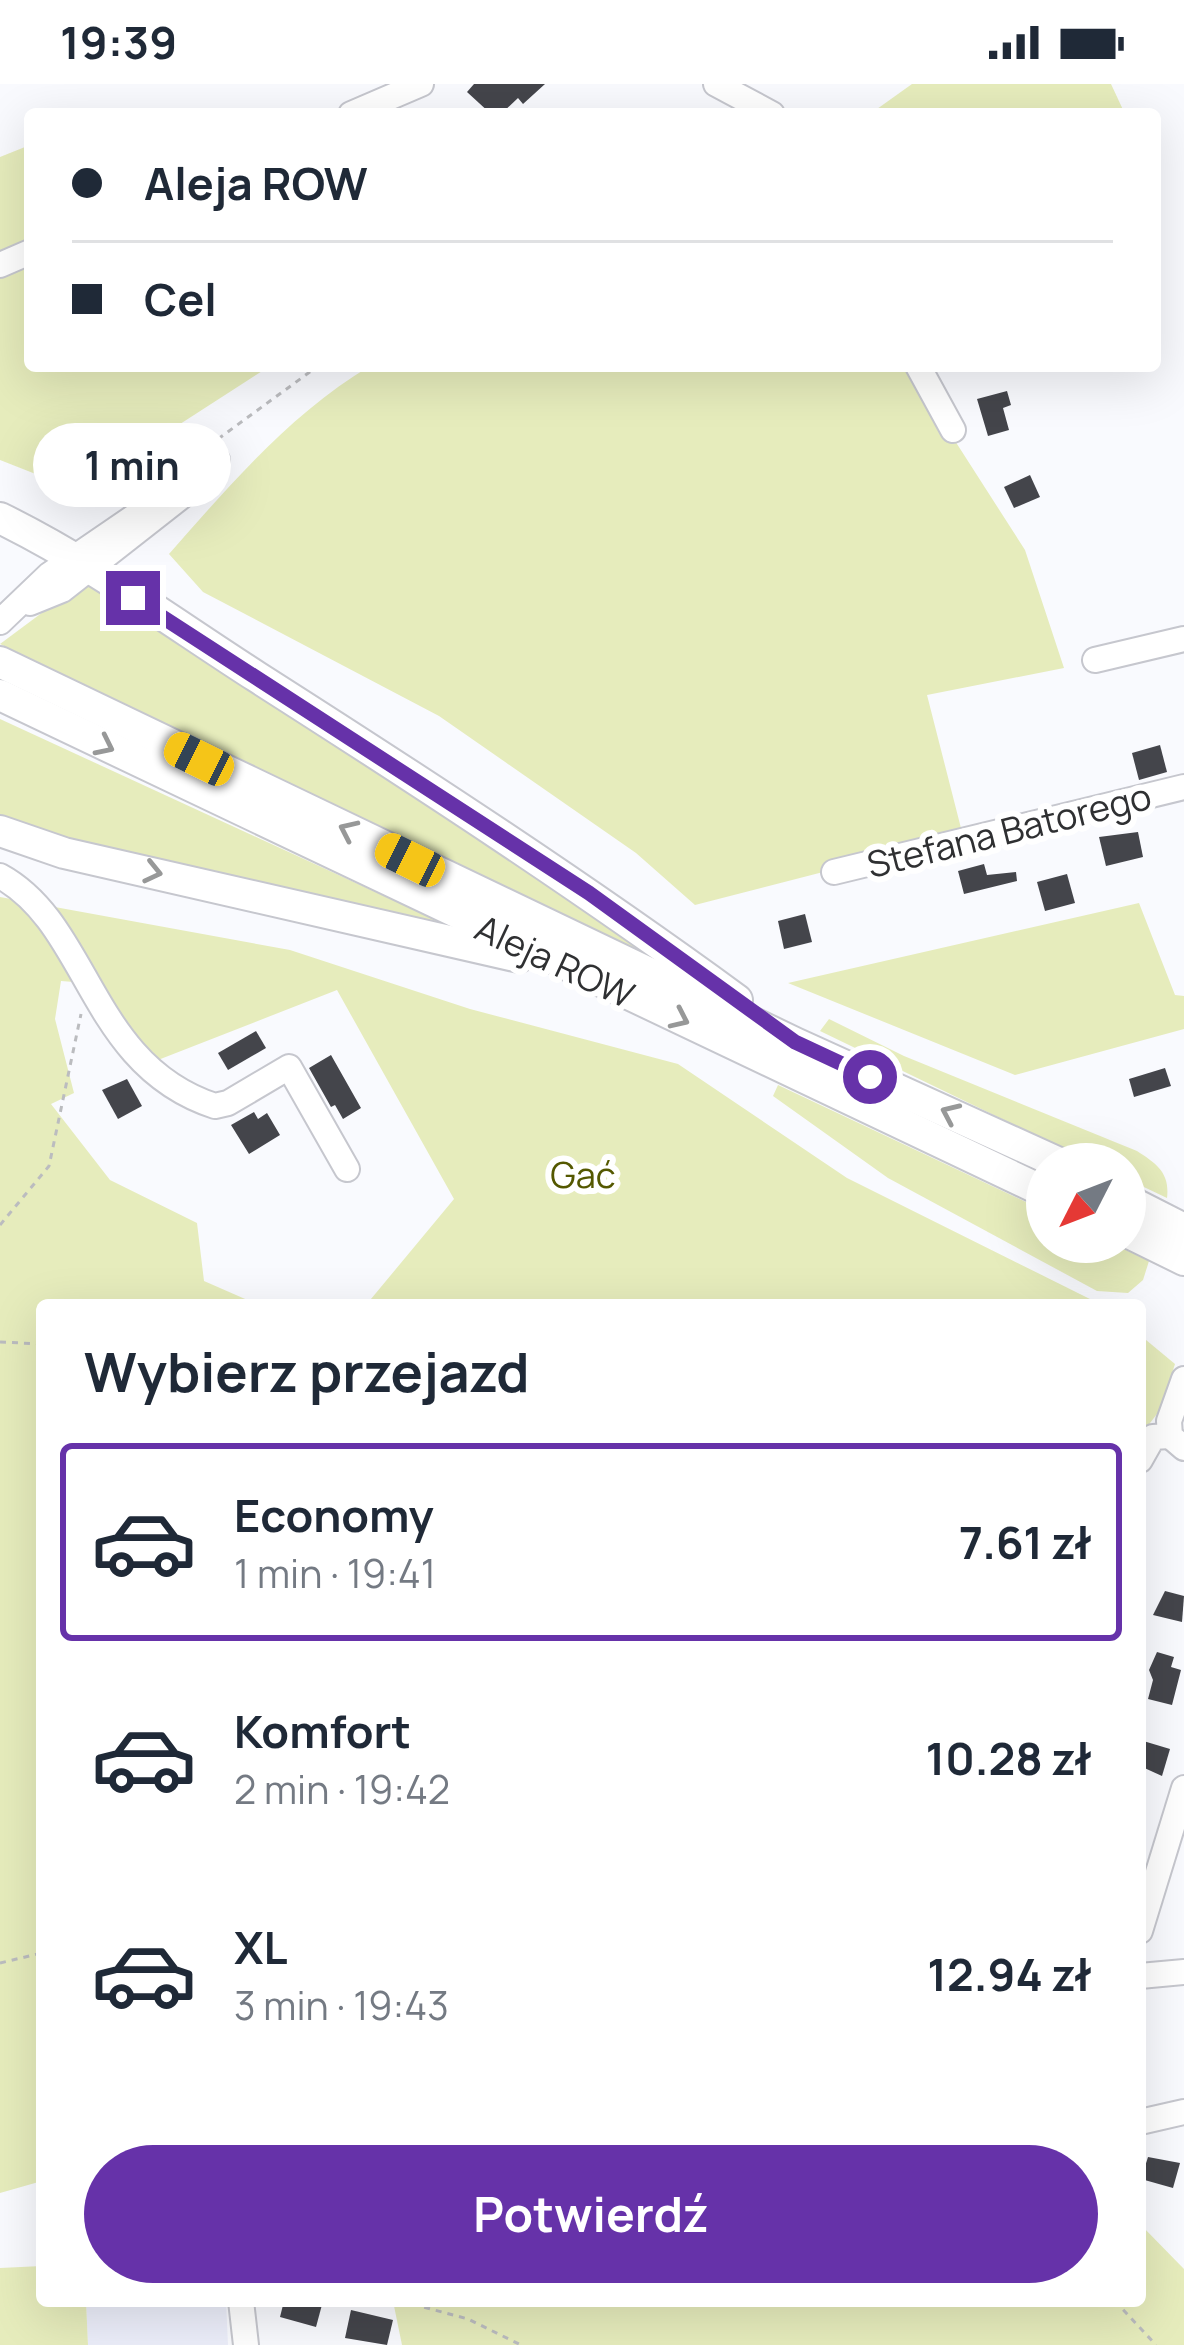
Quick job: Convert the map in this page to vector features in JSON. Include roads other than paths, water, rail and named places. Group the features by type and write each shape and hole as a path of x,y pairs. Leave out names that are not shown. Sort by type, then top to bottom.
{"main road":[{"path":"0,518 80,564 589,893 795,1042"},
{"name":"Aleja ROW","path":"0,662 1026,1148"},
{"name":"Aleja ROW","path":"0,694 1026,1183"},
{"path":"0,831 64,853 574,970"},
{"path":"1156,1231 1184,1260"}],"street":[{"path":"365,108 421,84"},
{"path":"716,84 761,108"},
{"path":"921,372 952,430"},
{"path":"0,622 21,607 62,590 80,564 217,460 173,506 80,564"},
{"path":"1095,661 1184,639"},
{"name":"Stefana Batorego","path":"834,872 1184,787"},
{"path":"0,876 30,897 138,1057 209,1104 228,1103 289,1067 346,1169"},
{"path":"1177,1442 1169,1421 1184,1379"},
{"path":"1146,1449 1153,1437 1177,1442"},
{"path":"1146,1912 1184,1788"},
{"path":"1146,1975 1184,1972"},
{"path":"1146,2121 1184,2112"},
{"path":"242,2307 246,2345"}],"park label":[{"name":"Gać","path":"583,1174"}]}
